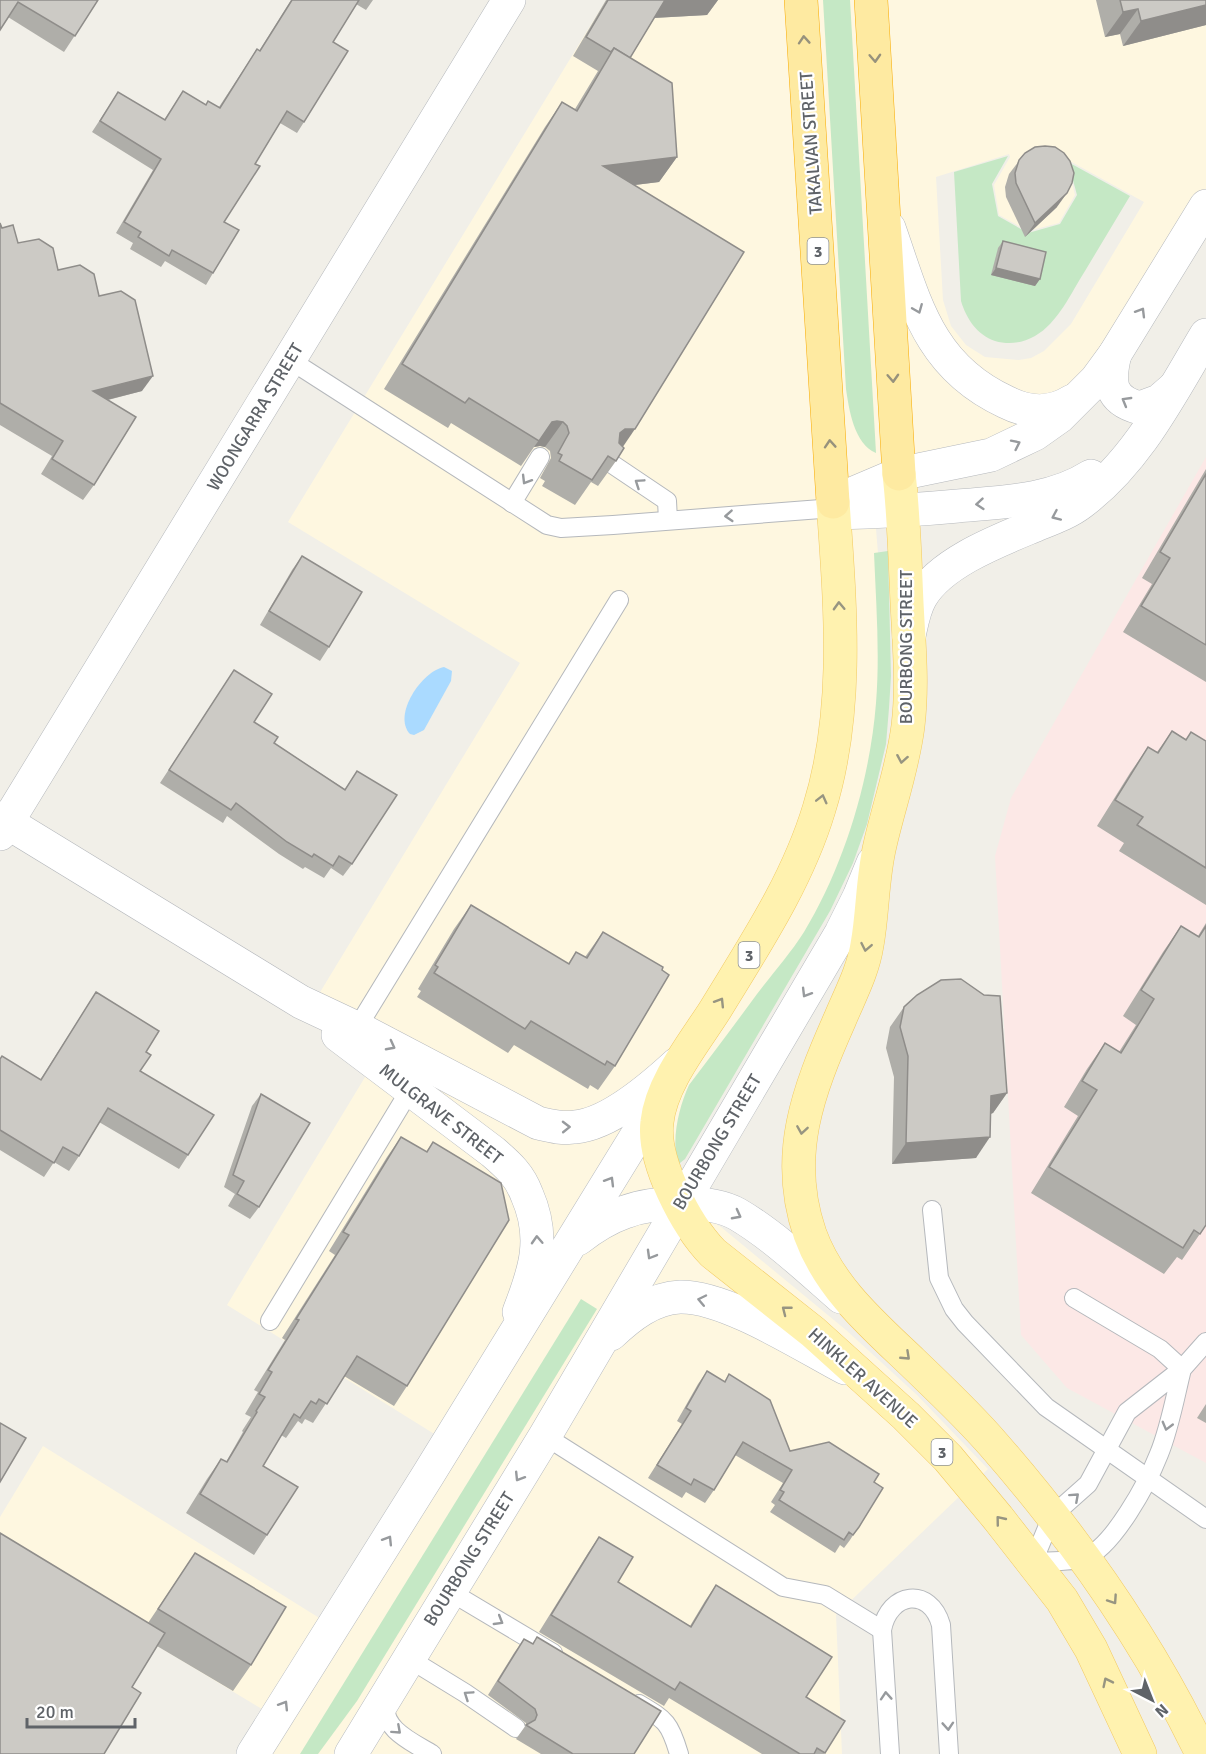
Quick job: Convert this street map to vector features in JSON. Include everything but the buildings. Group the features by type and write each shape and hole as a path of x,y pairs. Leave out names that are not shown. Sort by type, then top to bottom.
{"highway":[{"name":"TAKALVAN STREET","path":"801,0 834,508"},
{"name":"3","path":"871,0 898,474"}],"main road":[{"name":"BOURBONG STREET","path":"879,848 901,766 908,726 910,689 903,512 898,474"},
{"name":"3","path":"680,1204 663,1170 657,1146 657,1123 664,1092 760,938 781,899 802,854 819,809 829,768 837,723 840,672 834,508"},
{"name":"3","path":"879,848 867,946 861,970 816,1073 806,1109 798,1160 798,1187 803,1211 819,1257 831,1278 863,1316 949,1397 993,1444 1085,1558 1152,1659 1202,1754"},
{"name":"HINKLER AVENUE","path":"680,1204 694,1229 713,1252 813,1332 868,1380 948,1458 1062,1600 1090,1649 1140,1754"}],"street":[{"name":"WOONGARRA STREET","path":"2,825 290,360 509,0"},
{"path":"834,508 898,474 969,461 1013,446 1059,417 1083,394 1115,354 1206,206"},
{"path":"884,215 925,327 954,367 986,392 1017,407 1034,411 1050,411 1064,406 1083,394"},
{"path":"909,638 916,608 922,595 944,571 1011,535 1081,503 1122,463 1162,411 1206,335"},
{"path":"1115,354 1110,371 1112,386 1122,401 1140,408 1159,401 1174,388"},
{"path":"834,508 903,512 1010,502 1061,491 1081,483 1102,470 1145,435"},
{"name":"MULGRAVE STREET","path":"2,825 301,1002 357,1028 538,1123 555,1128 577,1127 602,1119 655,1085 689,1052"},
{"name":"BOURBONG STREET","path":"351,1754 545,1436 841,933 879,848"},
{"name":"MULGRAVE STREET","path":"301,1002 354,1048 493,1152 514,1172 532,1205 537,1225 538,1247 533,1275 503,1355"},
{"path":"253,1754 503,1355 664,1092"},
{"path":"567,1248 602,1223 627,1211 658,1205 680,1204"},
{"name":"3","path":"680,1204 702,1204 736,1214 759,1229 863,1316"},
{"path":"596,1348 626,1321 647,1307 663,1300 679,1297 702,1299 747,1316 868,1380"}],"lane":[{"path":"290,360 547,525 561,528 834,508"},
{"path":"512,503 540,457"},
{"path":"612,464 667,501 668,520"},
{"path":"357,1028 619,600"},
{"path":"270,1321 410,1090"},
{"path":"932,1210 939,1278 954,1309 965,1323 1046,1407 1206,1519"},
{"path":"1074,1298 1160,1349 1182,1369"},
{"path":"1182,1369 1161,1448 1148,1478 1115,1532 1085,1558 1033,1562 1052,1516 1088,1484 1127,1412 1182,1369 1206,1342"},
{"path":"545,1436 783,1587 825,1594 882,1630"},
{"path":"449,1591 567,1661"},
{"path":"890,1754 882,1630 884,1619 890,1608 900,1601 911,1598 921,1600 931,1606 941,1625 949,1754"},
{"path":"408,1658 516,1728"},
{"path":"388,1692 385,1706 390,1724 398,1733 432,1754"},
{"path":"626,1697 665,1721 679,1754"}],"shaded area":[{"path":"606,0 1206,0 1206,199 1113,352 1035,430 871,468 882,602 882,714 854,840 802,944 650,1184 721,1227 846,1330 917,1395 988,1469 836,1615 842,1754 259,1754 280,1720 0,1551 0,1517 43,1446 337,1629 452,1445 227,1305 379,1054 308,1012 520,663 288,522","holes":["1009,154 1010,157 994,185 999,215 1028,231 1059,223 1075,195 1068,160 1144,202 1071,324 1044,351 1031,358 1019,360 985,357 966,345 951,326 943,300 936,177"]},
{"path":"1206,457 1206,1463 1067,1388 1021,1335 995,856 1011,798"}],"green space":[{"path":"823,0 850,0 876,453 862,442 858,434 851,416 846,389"},
{"path":"1008,156 992,184 998,216 1028,233 1060,224 1077,195 1068,162 1130,196 1057,316 1035,336 1021,342 1011,343 995,341 983,335 969,320 961,301 954,172"},
{"path":"888,551 891,676 889,708 886,744 867,824 853,863 830,911 685,1159 680,1163 676,1153 676,1133 679,1113 689,1085 804,932 831,879 853,822 868,762 876,703 878,647 874,553"},
{"path":"581,1299 597,1309 357,1701 318,1754 300,1754"}],"water":[{"path":"444,667 452,671 451,681 424,730 414,735 410,734 405,726 405,716 412,695 427,676"}]}
